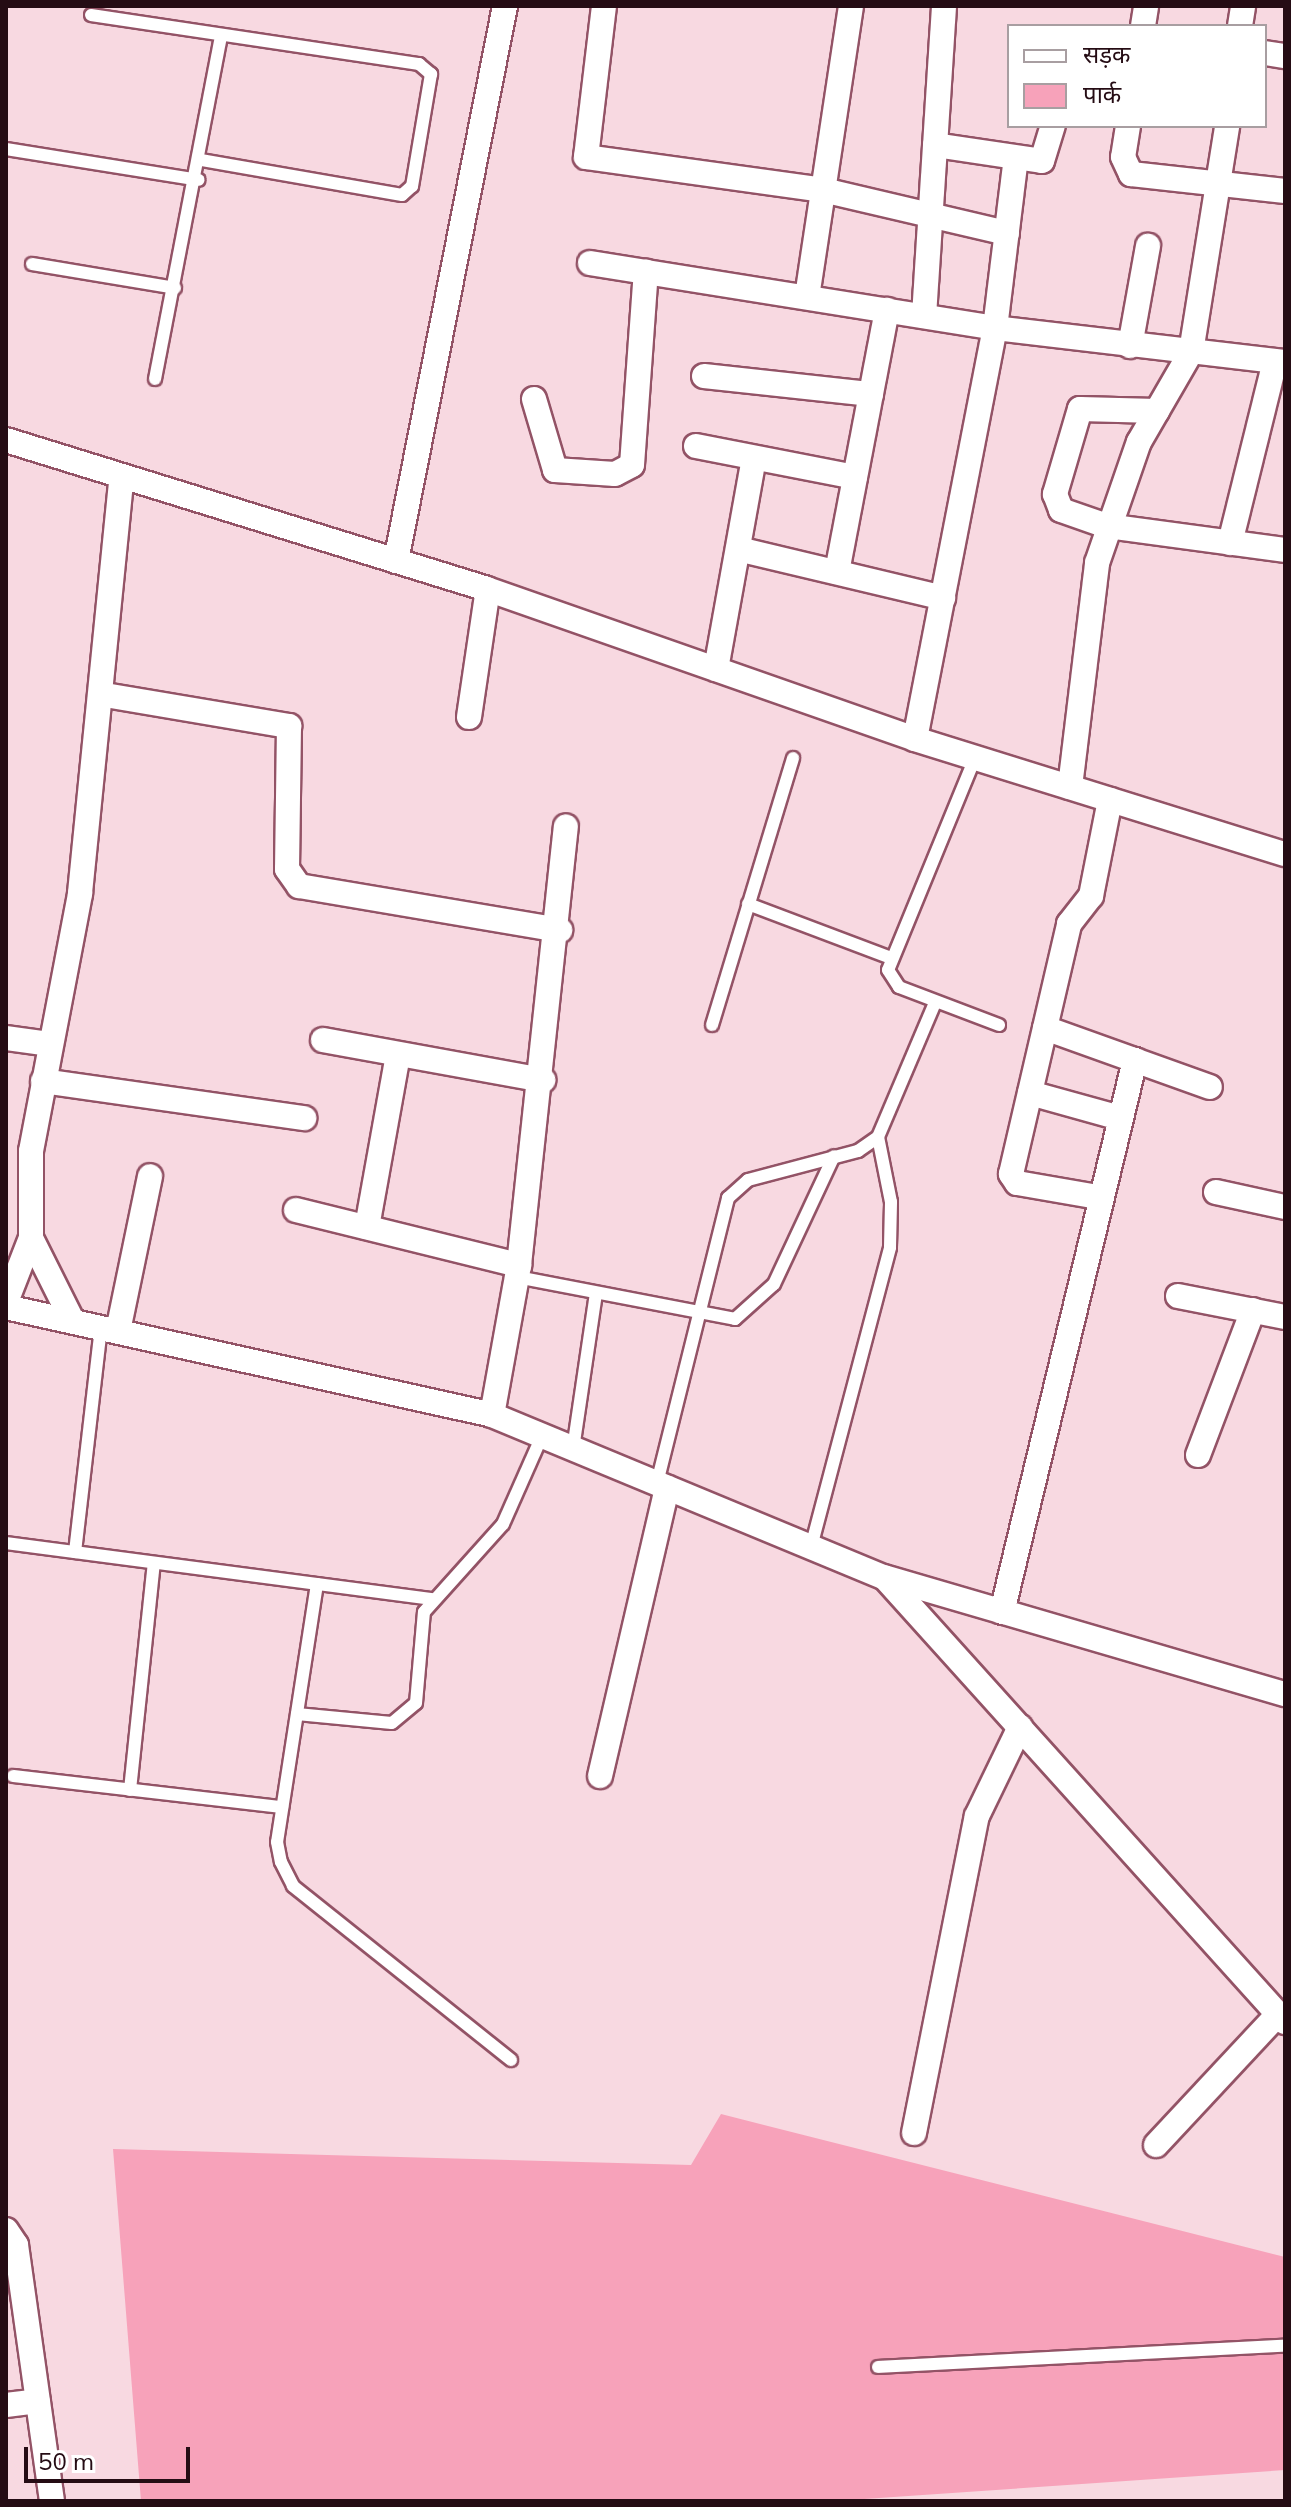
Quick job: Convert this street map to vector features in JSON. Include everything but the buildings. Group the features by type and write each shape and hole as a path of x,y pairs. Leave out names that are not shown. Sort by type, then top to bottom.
{"street":[{"path":"396,561 505,6"},
{"path":"604,6 586,157 823,190 1007,233"},
{"path":"807,297 851,6"},
{"path":"924,316 944,6"},
{"path":"935,145 1016,158 1047,159 1053,128"},
{"path":"1128,128 1123,157 1131,174 1285,191"},
{"path":"1070,787 1107,526 1157,411 1191,352 1227,128"},
{"path":"915,739 995,328 1016,158"},
{"path":"1130,346 1148,246"},
{"path":"590,263 995,328 1280,362 1230,543"},
{"path":"534,399 555,470 615,474 632,465 646,272"},
{"path":"837,572 887,310"},
{"path":"704,376 871,394"},
{"path":"1157,411 1089,407 1075,416 1056,504 1107,526 1285,550"},
{"path":"6,440 121,480 488,589 915,739 1285,854"},
{"path":"696,446 855,477"},
{"path":"716,669 754,458"},
{"path":"121,480 105,695 80,893 31,1151 31,1238 6,1305 492,1415 884,1577 1285,1694"},
{"path":"738,549 943,598"},
{"path":"469,717 488,589"},
{"path":"105,695 289,726 287,869 299,886 560,930"},
{"path":"1098,1197 1013,1180 1069,924 1091,896 1110,800"},
{"path":"492,1415 518,1271 543,1080 560,930 566,827"},
{"path":"1045,1028 1210,1087"},
{"path":"6,1038 50,1044"},
{"path":"323,1040 543,1080"},
{"path":"367,1227 398,1055"},
{"path":"1002,1612 1098,1197 1135,1060"},
{"path":"43,1081 304,1118"},
{"path":"1030,1093 1120,1118"},
{"path":"109,1329 150,1176"},
{"path":"1216,1192 1285,1207"},
{"path":"296,1210 367,1227 518,1271"},
{"path":"31,1238 72,1320"},
{"path":"1178,1296 1285,1317"},
{"path":"1198,1455 1253,1310"},
{"path":"600,1776 662,1486"},
{"path":"884,1577 1282,2018 1156,2145"},
{"path":"914,2133 977,1816 1020,1727"},
{"path":"6,2230 16,2245 52,2501"},
{"path":"6,2405 38,2401"}],"lane":[{"path":"91,15 419,64 431,82 412,186 402,195 202,160"},
{"path":"155,379 199,180 221,35"},
{"path":"6,149 199,180"},
{"path":"32,264 175,288"},
{"path":"712,1025 793,758"},
{"path":"975,758 891,958 892,980 935,1003 999,1025"},
{"path":"748,904 891,958"},
{"path":"811,1547 890,1247 891,1202 878,1137 935,1003"},
{"path":"662,1486 699,1317 737,1187 834,1156 878,1137"},
{"path":"518,1271 596,1294 699,1317 735,1319 774,1284 834,1156"},
{"path":"573,1449 596,1294"},
{"path":"75,1552 109,1329"},
{"path":"297,1714 368,1724 406,1714 416,1703 424,1612 432,1599 503,1524 542,1436"},
{"path":"6,1543 432,1599"},
{"path":"130,1790 154,1563"},
{"path":"317,1584 277,1842 293,1886 511,2060"},
{"path":"13,1776 282,1807"},
{"path":"878,2367 1285,2346"}],"green space":[{"path":"721,2114 1285,2257 1285,2470 835,2501 141,2501 113,2149 691,2165"}]}
